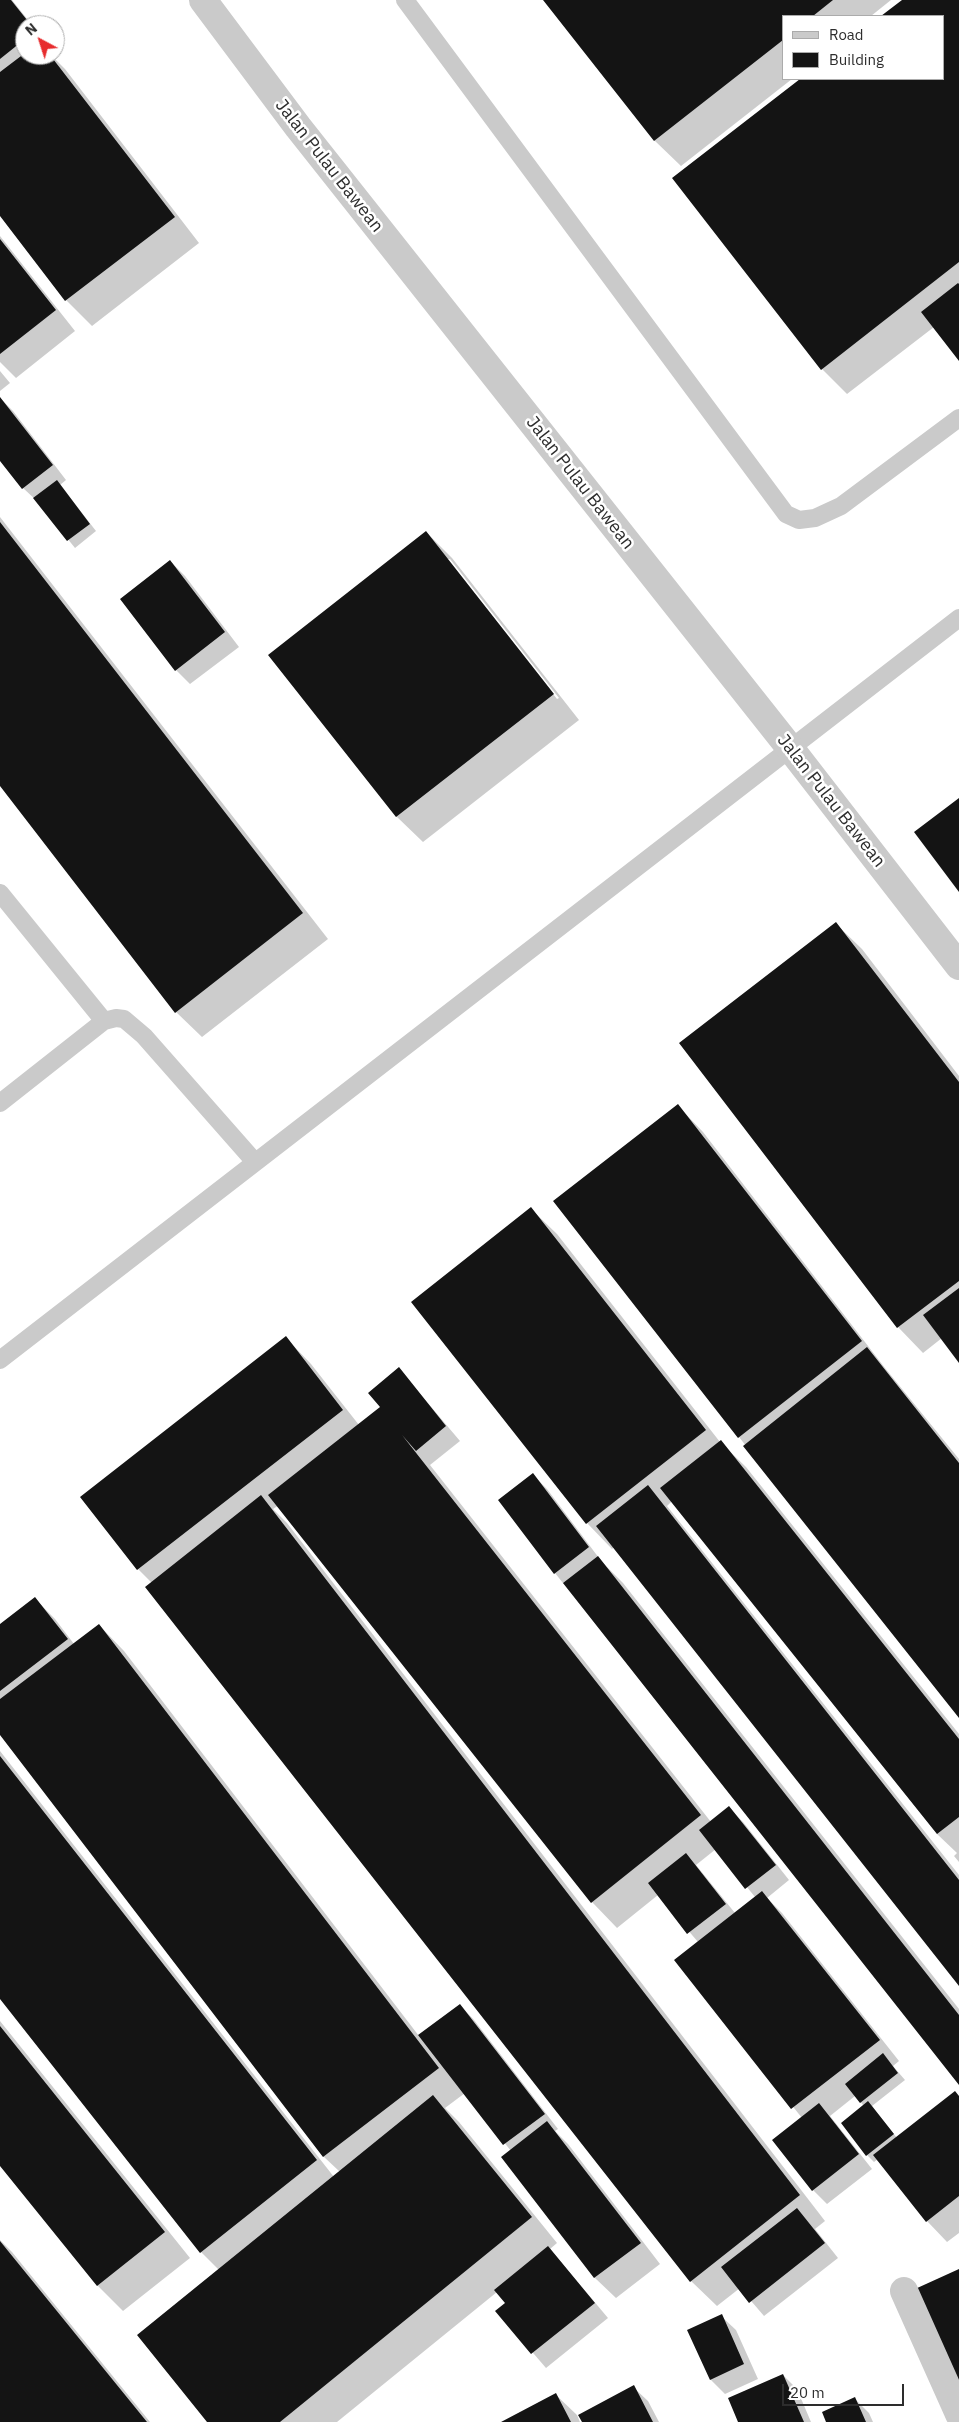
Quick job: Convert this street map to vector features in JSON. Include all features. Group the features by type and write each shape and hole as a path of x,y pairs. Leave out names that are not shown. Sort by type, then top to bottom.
{"street":[{"name":"Jalan Pulau Bawean","path":"203,0 298,127 790,748 959,966"},
{"path":"904,2291 959,2414"}],"lane":[{"path":"405,0 786,514 799,520 815,518 841,506 959,418"},
{"path":"0,1360 959,618"},
{"path":"0,893 104,1021"},
{"path":"0,1103 104,1021 116,1018 124,1019 144,1036 256,1162"}],"building":[{"path":"0,0 11,0 23,15 15,15 15,47 0,59"},
{"path":"543,0 833,0 814,15 782,15 782,41 654,141"},
{"path":"902,0 959,0 959,262 821,370 672,178 799,80 944,80 944,15 882,15"},
{"path":"15,61 15,65 58,65 175,217 65,301 0,216 0,72"},
{"path":"0,239 56,310 0,354"},
{"path":"959,284 959,361 921,312"},
{"path":"0,397 53,465 22,489 0,461"},
{"path":"57,480 90,524 67,541 33,498"},
{"path":"0,522 303,913 175,1013 0,786"},
{"path":"426,531 554,694 396,817 268,655"},
{"path":"170,560 225,632 175,671 120,599"},
{"path":"959,798 959,892 914,832"},
{"path":"836,922 959,1082 959,1281 897,1328 679,1043"},
{"path":"678,1104 862,1341 738,1438 553,1201"},
{"path":"531,1207 706,1430 586,1524 411,1302"},
{"path":"959,1288 959,1363 923,1315"},
{"path":"286,1336 343,1410 137,1570 80,1497"},
{"path":"867,1347 959,1463 959,1718 743,1446"},
{"path":"399,1367 446,1426 416,1451 402,1435 701,1815 591,1903 268,1495 380,1407 368,1393"},
{"path":"721,1440 959,1739 959,1817 937,1834 660,1488"},
{"path":"533,1473 589,1547 554,1574 498,1500"},
{"path":"648,1485 959,1880 959,1986 596,1526"},
{"path":"261,1495 800,2195 690,2282 145,1587"},
{"path":"598,1556 959,2015 959,2085 563,1583"},
{"path":"35,1597 68,1639 0,1691 0,1624"},
{"path":"99,1624 439,2068 323,2157 0,1735 0,1699"},
{"path":"0,1756 317,2160 200,2253 0,1999"},
{"path":"729,1806 776,1865 745,1889 699,1830"},
{"path":"686,1853 726,1904 687,1934 648,1883"},
{"path":"762,1891 880,2040 791,2109 674,1960"},
{"path":"460,2004 545,2114 503,2145 418,2035"},
{"path":"0,2026 165,2232 97,2286 0,2166"},
{"path":"883,2053 898,2073 860,2103 845,2084"},
{"path":"955,2091 959,2096 959,2196 926,2222 873,2155"},
{"path":"433,2095 532,2217 280,2422 207,2422 137,2335"},
{"path":"868,2101 894,2134 866,2156 841,2123"},
{"path":"819,2103 859,2154 812,2191 772,2140"},
{"path":"547,2121 641,2243 594,2278 501,2157"},
{"path":"797,2208 825,2243 749,2303 721,2267"},
{"path":"0,2241 147,2422 0,2422"},
{"path":"548,2246 595,2303 531,2354 495,2311 505,2303 494,2290"},
{"path":"959,2269 959,2387 915,2289"},
{"path":"722,2314 744,2364 710,2380 687,2330"},
{"path":"783,2374 804,2422 738,2422 728,2398"},
{"path":"634,2385 653,2422 582,2422 578,2415"},
{"path":"556,2393 571,2422 501,2422"},
{"path":"855,2397 866,2422 826,2422 822,2412"}]}
